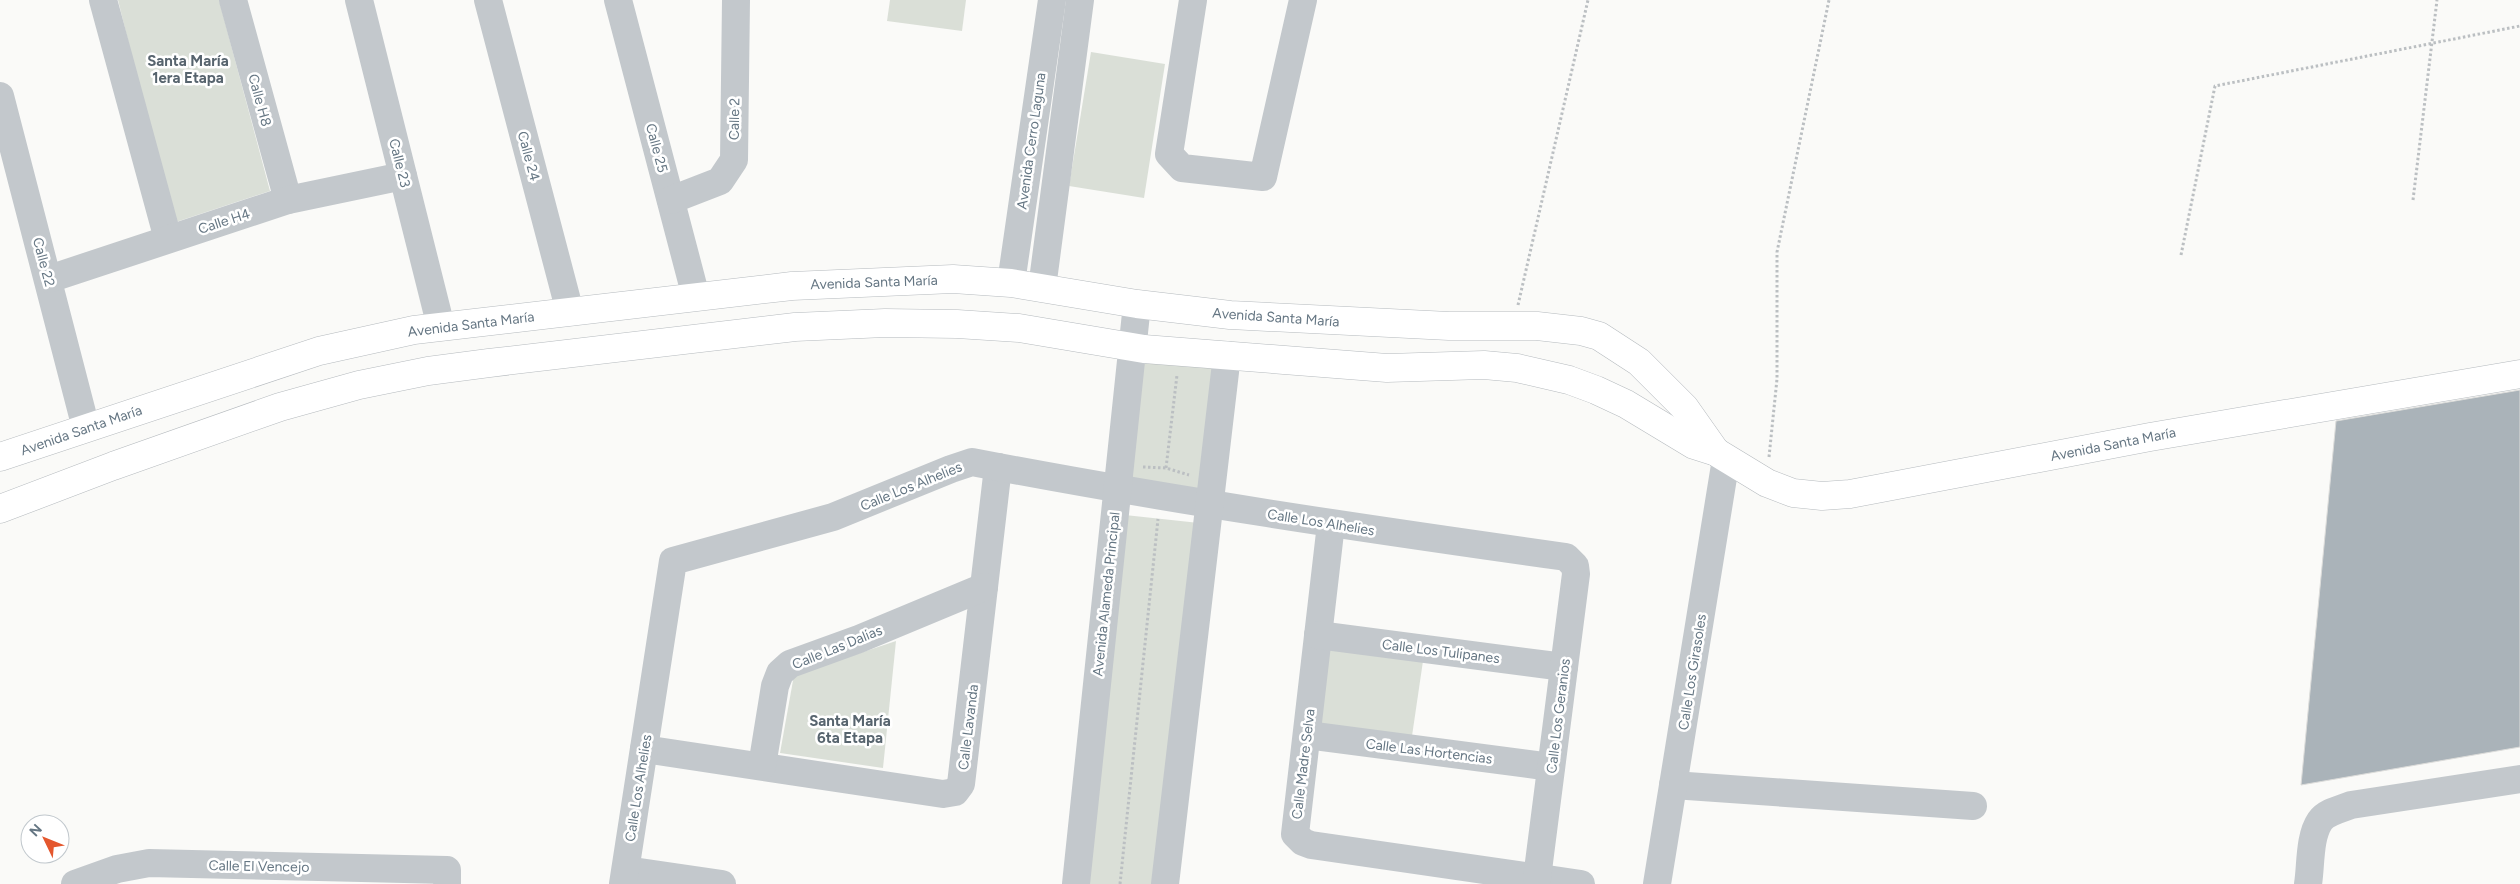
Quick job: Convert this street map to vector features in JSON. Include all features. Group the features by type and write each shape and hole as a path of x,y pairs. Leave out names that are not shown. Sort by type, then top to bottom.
{"main road":[{"name":"Avenida Santa María","path":"0,457 319,351 414,330 792,286 953,279 1011,283 1137,304 1230,315 1449,326 1514,325 1581,331 1599,336 1618,347 1658,380 1685,408 1721,456"},
{"name":"Avenida Santa María","path":"1,507 280,408 359,385 428,371 795,327 885,323 957,324 1019,328 1132,347 1387,368 1484,365 1517,368 1569,380 1596,390 1626,404 1694,445 1721,456 1767,483 1807,496 1850,494 2150,437 2520,374"}],"street":[{"path":"103,0 168,239"},
{"name":"Calle H8","path":"233,0 288,200"},
{"name":"Calle 23","path":"359,0 441,327"},
{"name":"Calle 24","path":"488,0 570,312"},
{"name":"Calle 25","path":"618,0 696,297"},
{"name":"Calle 2","path":"671,200 720,181 734,160 736,0"},
{"name":"Avenida Cerro Laguna","path":"1011,283 1052,0"},
{"path":"1042,288 1080,0"},
{"path":"1193,0 1169,154 1182,168 1263,177 1303,0"},
{"name":"Calle 22","path":"0,96 49,279 86,428"},
{"name":"Calle H4","path":"49,279 288,200 404,176"},
{"name":"Avenida Alameda Principal","path":"1076,884 1137,304"},
{"path":"1165,884 1227,355"},
{"name":"Calle Los Girasoles","path":"1657,884 1721,456"},
{"name":"Calle Los Alhelies","path":"625,877 673,561 833,517 951,468 972,462 1117,490 1331,524 1566,558"},
{"name":"Calle Lavanda","path":"644,749 943,794 955,792 962,784 998,467"},
{"name":"Calle Madre Selva","path":"1331,524 1295,834 1303,842 1311,846 1581,884"},
{"name":"Calle Los Geranios","path":"1537,878 1576,574 1575,566 1566,558"},
{"name":"Calle Las Dalias","path":"762,766 775,686 780,673 790,664 859,639 984,587"},
{"name":"Calle Los Tulipanes","path":"1318,635 1564,666"},
{"name":"Calle Las Hortencias","path":"1307,735 1551,767"},
{"path":"2308,884 2315,833 2320,820 2333,811 2351,805 2520,778"},
{"path":"1673,785 1973,806"},
{"name":"Calle El Vencejo","path":"75,884 117,869 148,863 337,876 447,877"},
{"path":"625,877 722,884"}],"path":[{"path":"1514,325 1588,0"},
{"path":"1767,483 1778,378 1778,252 1829,0"},
{"path":"2413,200 2437,0"},
{"path":"2181,254 2215,86 2520,26"},
{"path":"1166,468 1177,373"},
{"path":"1137,467 1166,468 1194,476"},
{"path":"1120,884 1159,512"}],"shaded area":[{"path":"118,0 219,0 270,191 173,223"},
{"path":"890,0 966,0 962,31 887,21"},
{"path":"1091,52 1165,64 1144,198 1069,186"},
{"path":"1142,356 1217,365 1202,489 1126,481"},
{"path":"1125,515 1199,523 1158,884 1083,884"},
{"path":"896,641 883,768 780,753 794,675"},
{"path":"1329,648 1423,661 1412,736 1318,723"}],"building":[{"path":"2520,390 2520,747 2301,785 2336,421"}],"district":[{"name":"Santa María 1era Etapa","path":"188,70"},
{"name":"Santa María 6ta Etapa","path":"850,730"}]}
